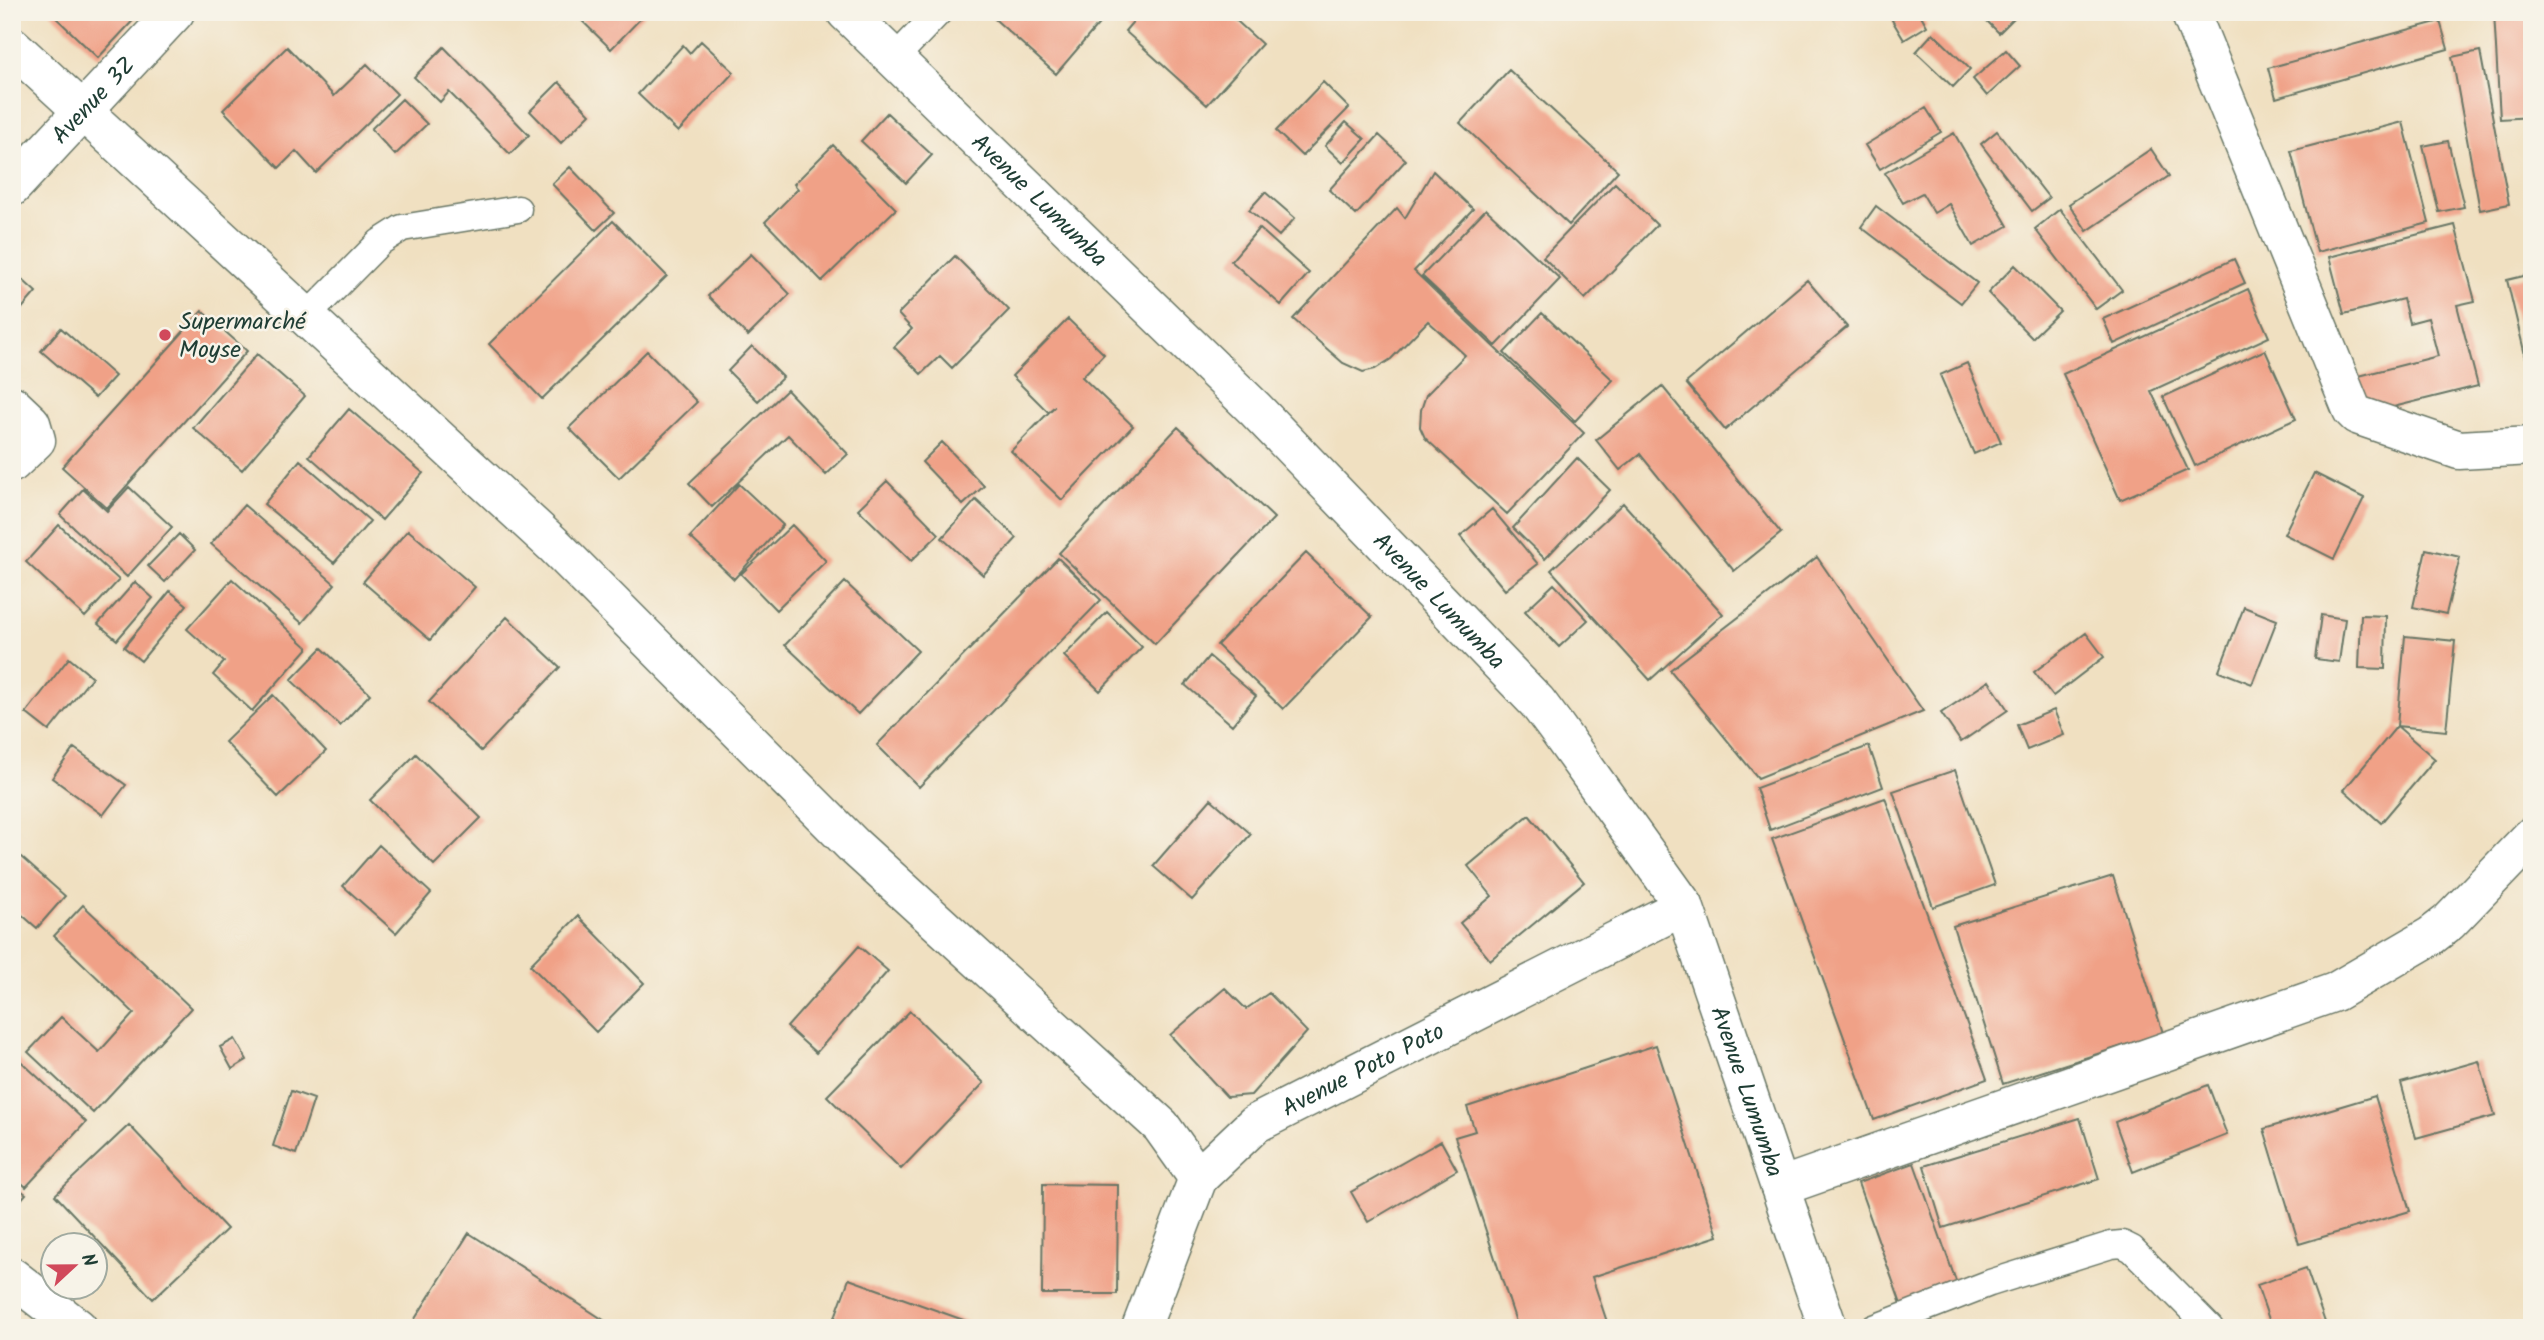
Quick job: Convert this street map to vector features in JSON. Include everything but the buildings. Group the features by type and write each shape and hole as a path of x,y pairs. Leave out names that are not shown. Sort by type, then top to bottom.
{"street":[{"name":"Avenue 3Z","path":"12,187 175,12"},
{"name":"Avenue Lumumba","path":"846,12 1255,409 1537,702 1684,906 1828,1328"},
{"path":"2190,12 2352,411 2459,450 2532,446"},
{"path":"12,46 555,546 854,846 1161,1126 1198,1178"},
{"path":"12,405 31,423 36,440 12,463"},
{"path":"1780,1187 2335,992 2431,936 2449,922 2532,836"},
{"name":"Avenue Poto Poto","path":"1141,1328 1198,1178 1255,1124 1684,906"},
{"path":"12,1277 78,1328"}],"lane":[{"path":"894,60 939,12"},
{"path":"306,317 380,242 402,228 518,209"},
{"path":"1874,1328 1990,1283 2111,1245 2122,1244 2132,1249 2210,1328"}],"place":[{"name":"Supermarché Moyse","path":"165,335"}]}
